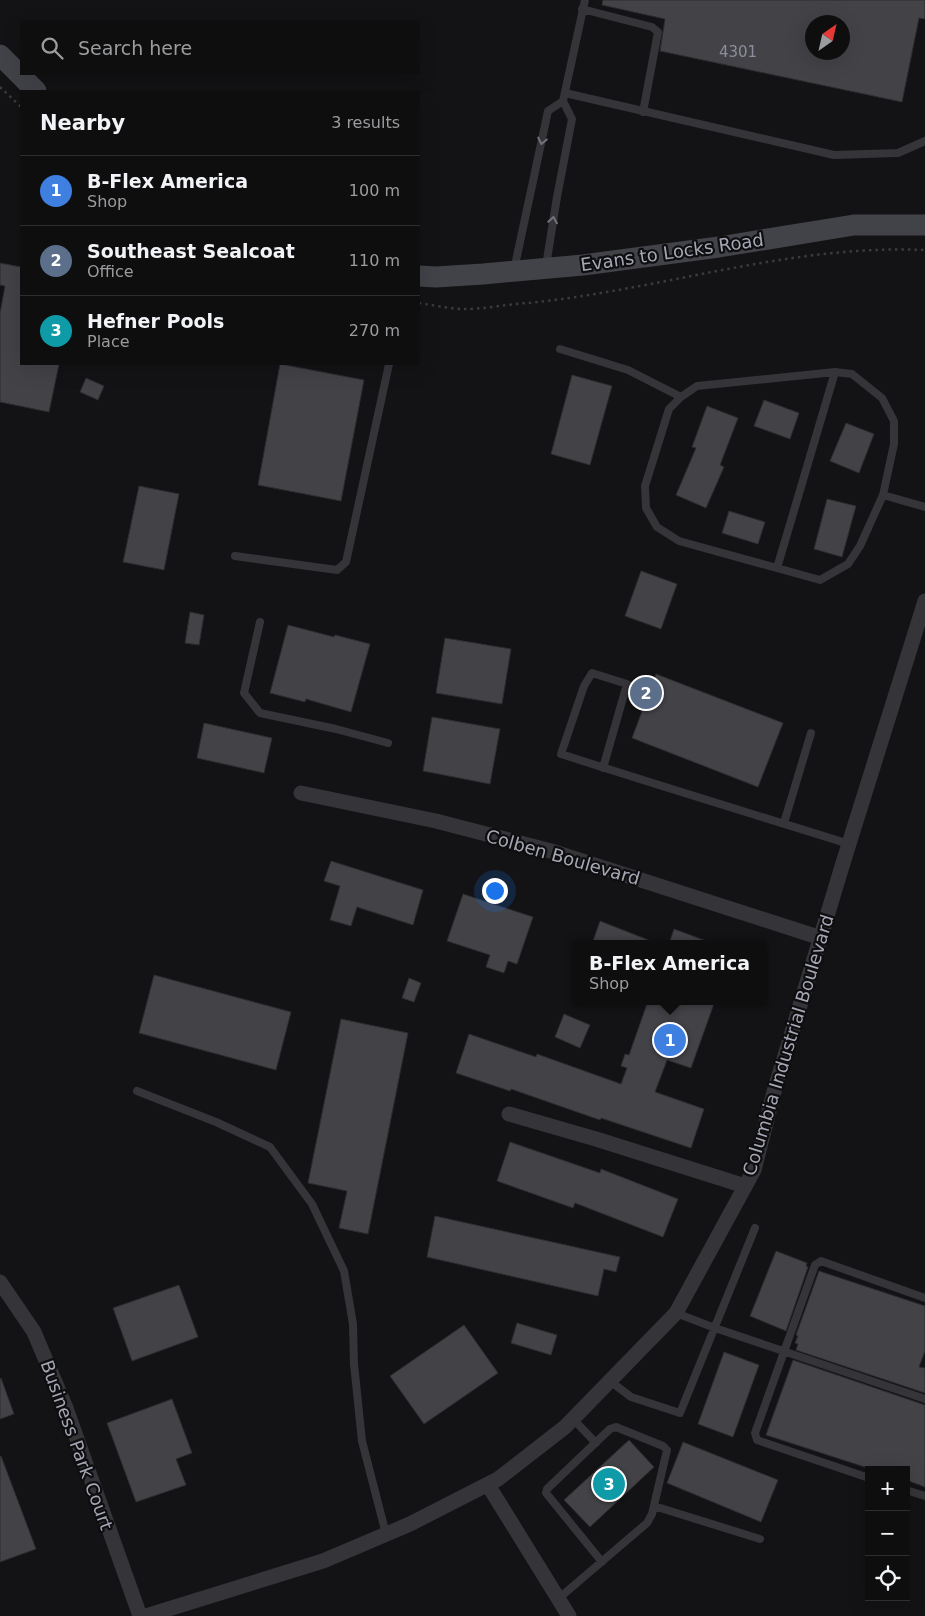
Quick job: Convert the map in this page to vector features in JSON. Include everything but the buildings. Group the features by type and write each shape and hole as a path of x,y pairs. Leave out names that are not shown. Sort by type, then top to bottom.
{"street":[{"path":"0,55 35,90"},
{"name":"Evans to Locks Road","path":"420,276 445,276 583,265 700,250 854,225 925,225"},
{"name":"Columbia Industrial Boulevard","path":"146,1616 324,1561 410,1524 498,1479 565,1427 676,1313 754,1170 774,1092 820,938 922,624 925,601"},
{"name":"Colben Boulevard","path":"301,792 436,821 550,850 820,938"},
{"path":"509,1114 745,1186"},
{"name":"Business Park Court","path":"0,1282 34,1332 66,1408 140,1616"},
{"path":"488,1484 569,1616"}],"lane":[{"path":"546,268 572,118 564,97 584,0"},
{"path":"582,9 652,26 658,32 643,112"},
{"path":"564,97 643,112 834,155 898,153 925,141"},
{"path":"514,271 548,111 564,97"},
{"path":"560,349 628,370 681,396"},
{"path":"235,556 337,570 346,562 390,365"},
{"path":"777,568 835,372"},
{"path":"835,372 852,374 882,398 894,421 894,444 883,494 860,546 848,564 820,580 679,541 658,527 646,508 645,486 669,409 681,396 698,386 835,372"},
{"path":"883,494 925,507"},
{"path":"260,622 244,693 260,713 336,729 388,743"},
{"path":"603,768 627,684 592,673 584,686 561,754 603,768 849,844"},
{"path":"784,823 811,733"},
{"path":"136,1091 216,1122 270,1147 312,1204 344,1271 353,1324 354,1364 362,1441 386,1534"},
{"path":"610,1381 631,1397 680,1413 755,1228"},
{"path":"865,1477 757,1440 755,1433 815,1265 821,1261 925,1298"},
{"path":"676,1313 925,1399"},
{"path":"573,1419 596,1443"},
{"path":"558,1599 602,1562 647,1523 652,1514 667,1450 663,1446 616,1427 610,1429 547,1489 546,1493 602,1562"},
{"path":"910,1491 925,1496"},
{"path":"654,1506 760,1539"}],"path":[{"path":"0,87 20,107"},
{"path":"420,303 462,309 564,300 792,258 899,249 925,250"}],"place":[{"name":"Southeast Sealcoat","path":"646,693"},
{"name":"B-Flex America","path":"670,1040"},
{"name":"Hefner Pools","path":"609,1484"}]}
